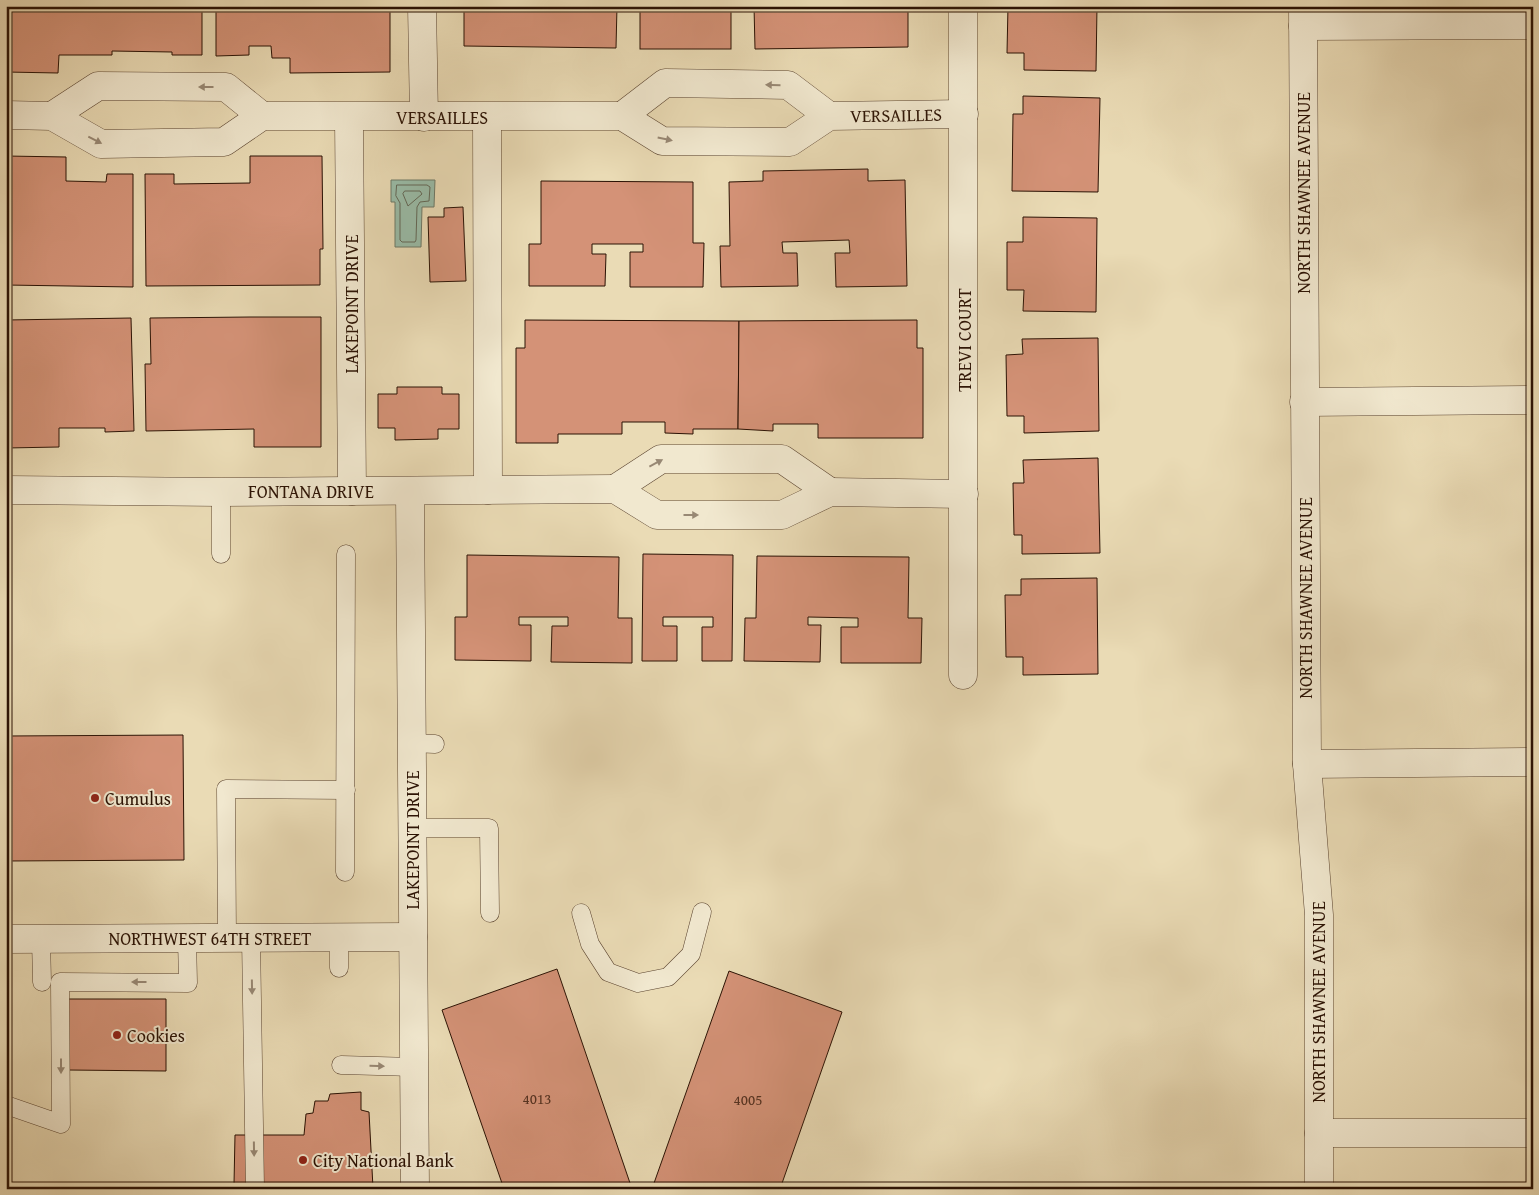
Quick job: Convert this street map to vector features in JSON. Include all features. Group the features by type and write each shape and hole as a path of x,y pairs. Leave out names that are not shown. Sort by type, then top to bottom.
{"street":[{"path":"422,6 424,117"},
{"name":"TREVI COURT","path":"963,6 963,675"},
{"path":"1303,16 1533,26"},
{"name":"NORTH SHAWNEE AVENUE","path":"1303,16 1306,764 1319,915 1319,1189"},
{"name":"VERSAILLES","path":"622,116 665,84 788,85 828,116"},
{"path":"6,116 52,116 101,144 224,142 262,116 226,87 118,86 98,86 52,116"},
{"name":"VERSAILLES","path":"262,116 622,116 662,141 790,142 828,116 964,114"},
{"name":"LAKEPOINT DRIVE","path":"349,117 352,491"},
{"path":"487,117 488,490"},
{"path":"1304,402 1533,400"},
{"path":"830,492 782,459 661,459 615,489 658,516 782,516 830,492 964,494"},
{"name":"FONTANA DRIVE","path":"6,490 221,492 615,489"},
{"name":"LAKEPOINT DRIVE","path":"410,491 424,743 412,828 415,1189"},
{"path":"1306,764 1533,762"},
{"name":"NORTHWEST 64TH STREET","path":"6,939 413,937"},
{"path":"1319,1133 1533,1133"}],"lane":[{"path":"221,492 221,554"},
{"path":"345,872 346,554"},
{"path":"255,1189 239,938 226,789 346,790"},
{"path":"412,828 489,828 490,913"},
{"path":"581,913 590,944 608,972 638,983 668,977 691,954 702,912"},
{"path":"6,1105 61,1124 60,982 188,983 187,938"},
{"path":"339,938 340,968"},
{"path":"41,939 42,982"},
{"path":"341,1065 414,1066"}],"water":[{"path":"391,180 435,180 434,207 422,207 421,247 395,247 395,202 391,202"}],"building":[{"path":"6,6 202,6 202,55 172,55 172,52 112,51 112,55 59,55 58,73 6,72"},
{"path":"216,6 390,6 390,72 290,73 290,58 272,58 271,46 249,46 249,55 216,56"},
{"path":"464,6 617,6 616,48 464,46"},
{"path":"640,6 731,6 731,49 640,49"},
{"path":"754,6 908,6 908,47 755,49"},
{"path":"1008,6 1097,6 1096,71 1024,70 1024,53 1007,53"},
{"path":"1023,96 1100,98 1098,192 1012,191 1013,114 1023,114"},
{"path":"6,156 66,157 66,181 106,182 107,174 133,174 133,287 6,285"},
{"path":"250,156 322,156 323,249 320,249 320,285 146,286 145,174 174,174 174,184 250,183"},
{"path":"868,169 868,181 905,180 907,286 836,287 835,253 850,253 849,240 782,242 783,253 797,253 798,286 721,287 720,246 730,246 729,182 763,181 763,171"},
{"path":"541,181 693,182 693,243 704,243 703,287 630,287 630,252 643,252 643,244 592,244 592,254 606,254 605,286 529,286 529,244 541,244"},
{"path":"463,207 466,281 430,282 428,217 444,217 444,208"},
{"path":"1023,217 1097,218 1096,312 1023,311 1024,290 1007,290 1007,242 1023,242"},
{"path":"321,317 321,447 254,447 254,429 146,431 145,364 151,364 150,318"},
{"path":"131,318 134,431 105,432 105,428 59,428 59,447 6,448 6,320"},
{"path":"525,320 739,321 738,429 693,429 693,434 665,433 665,422 622,422 622,434 558,434 558,443 516,443 516,348 525,348"},
{"path":"917,320 917,348 923,348 923,438 818,438 818,424 773,424 773,431 738,429 739,321"},
{"path":"1098,338 1099,431 1024,433 1024,416 1007,416 1006,355 1023,354 1022,339"},
{"path":"397,387 442,387 442,394 459,394 459,429 438,429 438,439 395,440 395,428 378,428 378,394 397,394"},
{"path":"1098,458 1100,553 1022,554 1022,535 1014,535 1013,483 1024,483 1023,460"},
{"path":"643,554 733,555 732,661 702,661 702,627 713,627 713,617 663,617 663,626 677,626 677,661 642,661"},
{"path":"467,555 619,557 618,618 632,618 632,663 551,662 552,626 568,626 568,617 519,617 519,625 531,625 531,661 455,660 455,617 467,617"},
{"path":"757,556 909,557 908,618 922,618 921,663 841,663 841,627 858,627 858,618 808,617 808,625 821,625 820,662 744,661 745,618 756,618"},
{"path":"1097,578 1098,674 1023,675 1023,657 1006,657 1005,595 1021,595 1021,579"},
{"name":"Cumulus","path":"183,735 184,860 6,861 6,736"},
{"path":"557,969 631,1186 622,1189 504,1189 442,1010"},
{"path":"729,971 842,1012 780,1189 661,1189 653,1186"},
{"name":"Cookies","path":"68,999 166,999 166,1071 68,1070"},
{"name":"City National Bank","path":"361,1092 361,1110 369,1112 373,1188 234,1184 235,1135 304,1135 306,1114 313,1113 315,1101 328,1101 330,1094"}],"place":[{"name":"Cumulus","path":"95,798"},
{"name":"Cookies","path":"117,1035"},
{"name":"City National Bank","path":"303,1160"}]}
